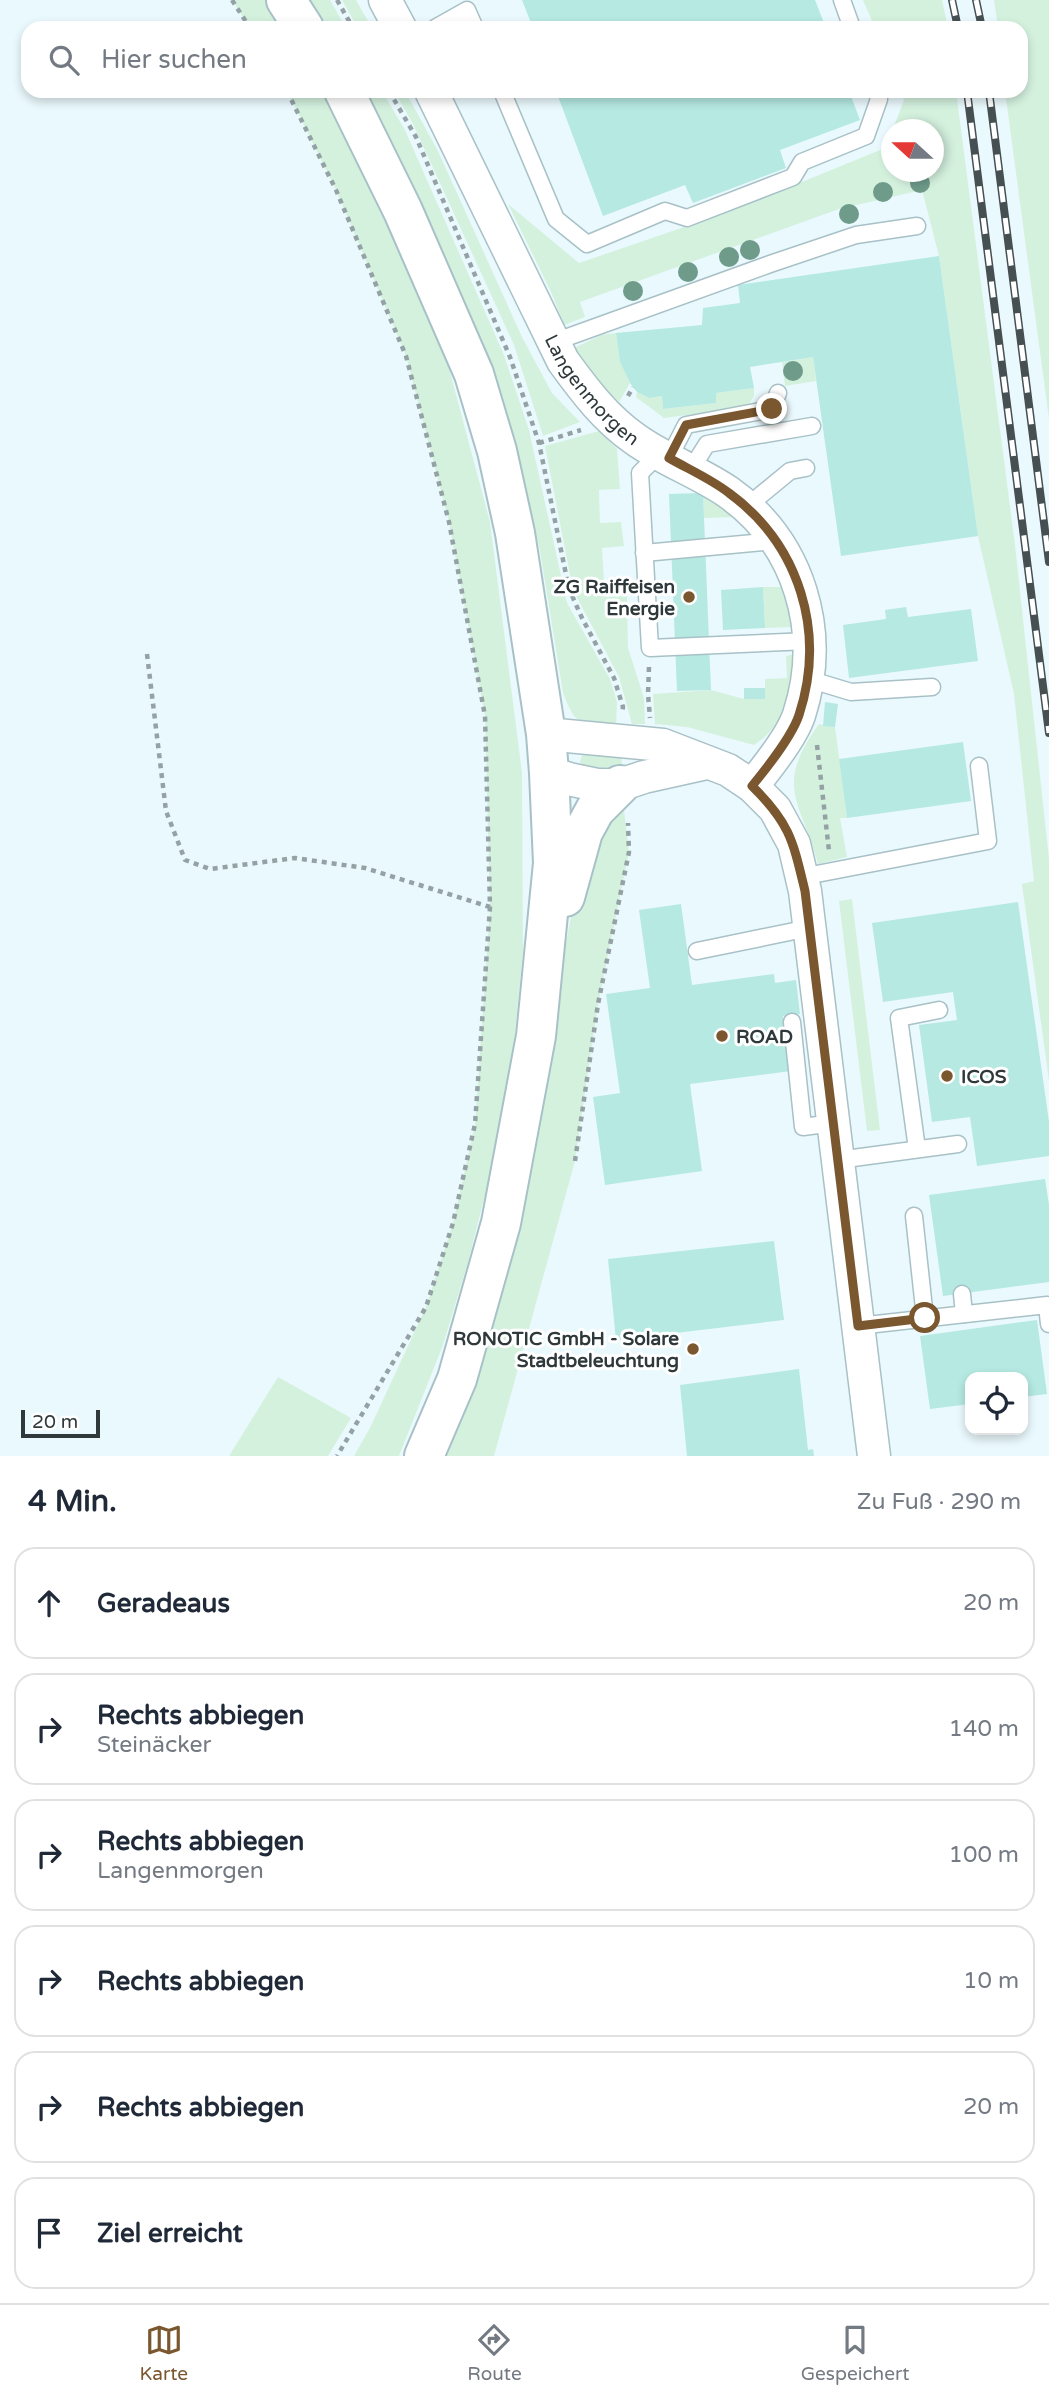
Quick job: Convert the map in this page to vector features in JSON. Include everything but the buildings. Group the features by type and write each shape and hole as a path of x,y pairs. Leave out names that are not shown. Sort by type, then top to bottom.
{"main road":[{"path":"286,0 300,21"},
{"path":"347,98 403,211 474,374 497,451 515,533 546,734 549,772 553,863 536,1036 501,1223 457,1379 424,1456"},
{"path":"541,983 583,832 595,810 624,799"}],"street":[{"path":"385,0 396,21"},
{"name":"Langenmorgen","path":"435,98 554,342 585,392 611,420 636,440 729,493 762,523 790,561 805,602 809,641 808,679 798,718 752,786"},
{"path":"546,734 663,745 728,770 752,786 775,809 794,844 816,874 809,928 874,1456"},
{"path":"549,772 597,785 624,799 644,777 707,764"}],"lane":[{"path":"842,0 850,21"},
{"path":"444,21 466,5"},
{"path":"505,98 556,219 587,244 665,211 687,218 793,177 802,162 866,136 879,98"},
{"path":"554,342 856,235 917,226"},
{"path":"680,464 686,425 772,409 778,393"},
{"path":"640,473 651,461 680,464 707,444 812,426"},
{"path":"636,440 650,648 809,641"},
{"path":"745,508 790,471 806,468"},
{"path":"644,553 775,541"},
{"path":"808,679 852,692 933,687"},
{"path":"816,874 988,841 979,766"},
{"path":"697,951 809,928"},
{"path":"917,1149 899,1018 939,1010"},
{"path":"792,1022 803,1127 833,1124"},
{"path":"838,1160 958,1144"},
{"path":"914,1216 935,1323"},
{"path":"962,1294 964,1314"},
{"path":"858,1326 935,1323 964,1314 1047,1305 1049,1324"}],"path":[{"path":"232,0 246,21"},
{"path":"337,0 349,21"},
{"path":"290,98 336,190 406,356 449,522 485,716 490,907 475,1124 453,1223 426,1307 337,1456"},
{"path":"539,443 611,420"},
{"path":"650,648 650,727"},
{"path":"147,654 166,811 185,860 210,869 295,858 365,868 490,907"},
{"path":"798,718 816,732 816,874"},
{"path":"575,1161 598,1004 629,852 624,799"}],"green space":[{"path":"232,0 271,0 284,21 246,21"},
{"path":"307,0 330,0 342,21 320,21"},
{"path":"342,0 356,0 368,21 354,21"},
{"path":"863,0 942,0 946,21 872,21"},
{"path":"994,0 1049,0 1049,419 1006,98 1028,98 1028,21 997,21"},
{"path":"290,98 331,98 384,202 446,357 490,522 522,773 523,951 510,1083 468,1262 443,1345 399,1456 354,1456 370,1428 426,1307 453,1223 475,1124 490,907 485,716 449,522 406,356 336,190"},
{"path":"363,98 386,98 405,130 504,355 529,430 567,603 610,679 617,702 616,730 581,722 572,712 563,693 540,551 517,452"},
{"path":"398,98 409,98 438,151 522,337 552,393 580,422 543,436 514,345 413,124"},
{"path":"903,98 957,98 1015,545 1049,859 1049,1081 1022,884 1034,881 1014,694 978,536 939,256 922,190 839,209 580,302 585,317 564,325 552,294 508,204 579,263 731,211 881,150 881,182 944,182 944,119 897,119"},
{"path":"616,333 620,362 630,383 619,402 598,381 574,348 601,335"},
{"path":"813,357 816,381 785,386 782,362"},
{"path":"754,388 754,396 747,407 664,418 636,397 637,392 649,398 662,396 663,409 716,403 716,393"},
{"path":"599,431 617,449 620,489 599,490 600,523 621,522 624,546 602,548 605,597 627,596 628,648 644,698 645,724 632,724 619,677 573,590 545,446"},
{"path":"703,493 737,517 704,518"},
{"path":"763,587 785,587 794,627 765,628"},
{"path":"794,654 786,705 774,727 754,745 687,727 655,724 653,694 711,690 744,699 765,699 765,679 787,678 786,656"},
{"path":"819,724 835,727 847,818 840,818 847,857 818,864 795,794 794,780 805,746"},
{"path":"621,752 622,766 599,768 582,765 580,762 582,755 586,754"},
{"path":"623,802 629,852 598,1004 575,1161 494,1456 427,1456 560,973 577,887 588,849"},
{"path":"852,899 880,1130 867,1131 839,901"},
{"path":"278,1377 351,1418 328,1456 229,1456"}],"railway":[{"path":"952,0 956,21"},
{"path":"976,0 980,21"},
{"path":"968,98 1049,733"},
{"path":"990,98 1049,562"}],"place":[{"name":"ZG Raiffeisen Energie","path":"689,597"},
{"name":"ROAD","path":"722,1036"},
{"name":"ICOS","path":"947,1076"},
{"name":"RONOTIC GmbH - Solare Stadtbeleuchtung","path":"693,1349"}],"route":[{"path":"772,409 686,425 669,458 729,493 762,523 790,561 805,602 809,638 808,679 798,718 752,786 775,809 794,844 805,891 858,1326 925,1318"}]}
